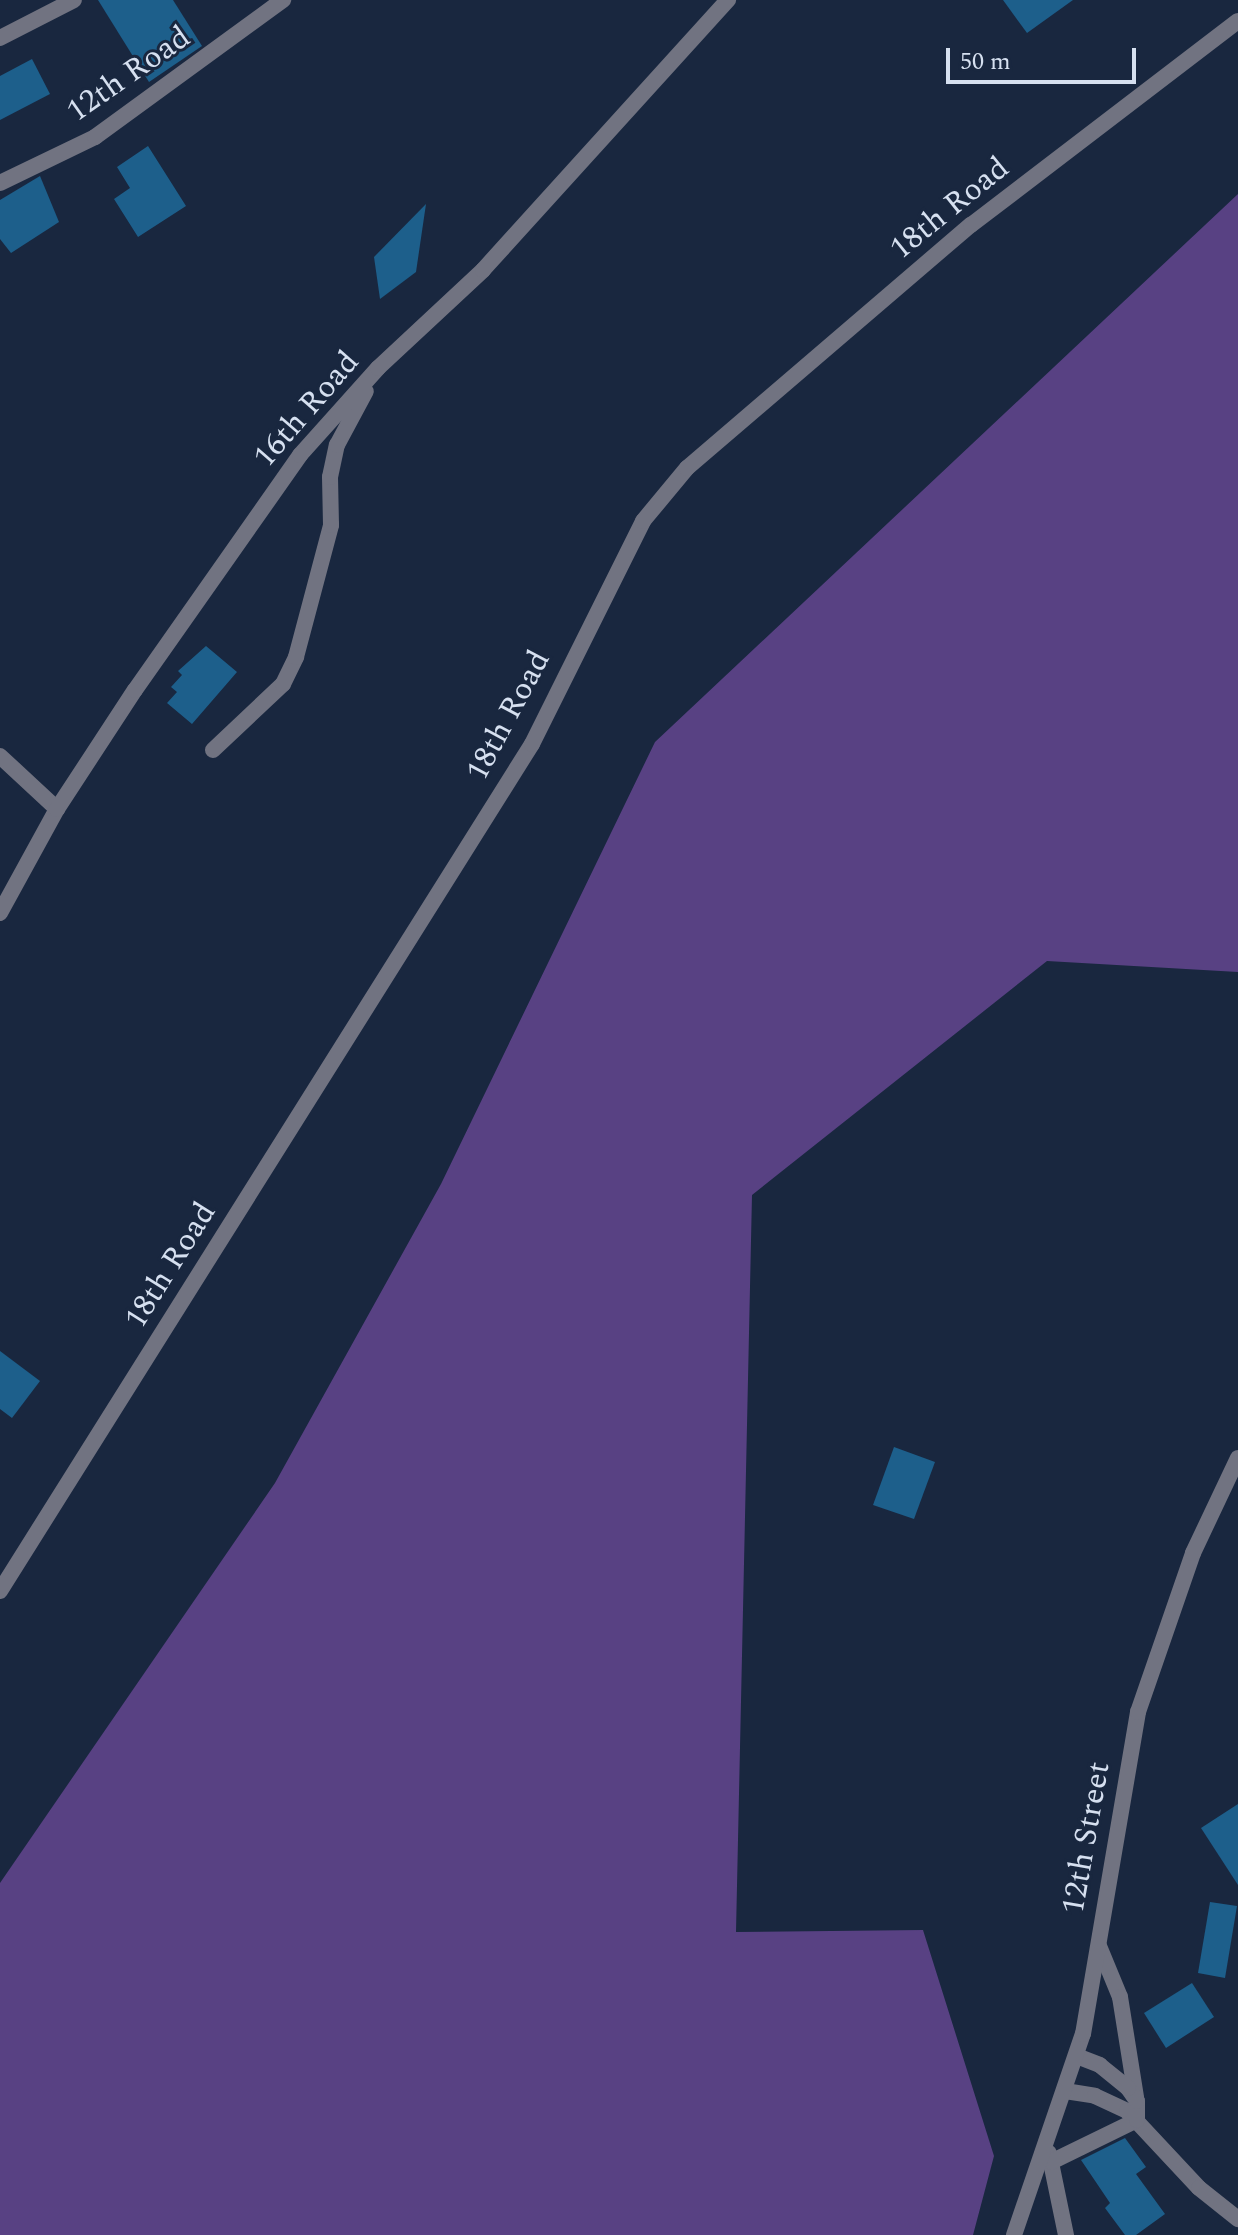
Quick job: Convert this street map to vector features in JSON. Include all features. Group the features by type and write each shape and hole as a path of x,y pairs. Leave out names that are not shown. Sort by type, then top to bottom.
{"street":[{"path":"0,38 74,0"},
{"name":"12th Road","path":"0,183 95,137 283,0"},
{"name":"16th Road","path":"0,913 57,809 218,566 300,455 378,368 483,270 728,0"},
{"name":"18th Road","path":"0,1591 532,744 643,521 687,468 971,225 1238,21"},
{"path":"213,750 283,684 296,657 331,525 330,477 337,445 378,368"},
{"path":"0,756 57,809"},
{"name":"12th Street","path":"1014,2235 1077,2056 1138,1712 1193,1553 1238,1458"},
{"path":"1098,1944 1120,1997 1137,2101 1137,2120"},
{"path":"1077,2056 1111,2072 1137,2101"},
{"path":"1065,2091 1114,2103 1137,2120 1199,2188 1238,2219"},
{"path":"1051,2162 1137,2120"},
{"path":"1047,2140 1066,2235"}],"shaded area":[{"path":"1238,194 1238,972 1047,961 752,1195 736,1932 923,1930 994,2156 973,2235 0,2235 0,1883 275,1483 441,1184 655,742"}],"building":[{"path":"98,0 173,0 202,46 149,82"},
{"path":"1003,0 1073,0 1027,33"},
{"path":"32,59 50,94 0,120 0,76"},
{"path":"148,146 186,206 138,237 114,199 130,188 117,167"},
{"path":"40,176 59,222 11,253 0,239 0,200"},
{"path":"426,204 416,272 380,299 374,257"},
{"path":"206,646 237,672 192,724 167,703 177,692 171,687 182,675 178,671"},
{"path":"0,1351 40,1381 12,1418 0,1409"},
{"path":"894,1447 935,1462 914,1519 873,1505"},
{"path":"1238,1804 1238,1885 1201,1828"},
{"path":"1210,1902 1237,1906 1225,1978 1198,1973"},
{"path":"1192,1983 1214,2017 1166,2048 1144,2013"},
{"path":"1125,2138 1146,2167 1136,2174 1165,2214 1136,2235 1125,2235 1105,2208 1110,2203 1081,2160"}]}
